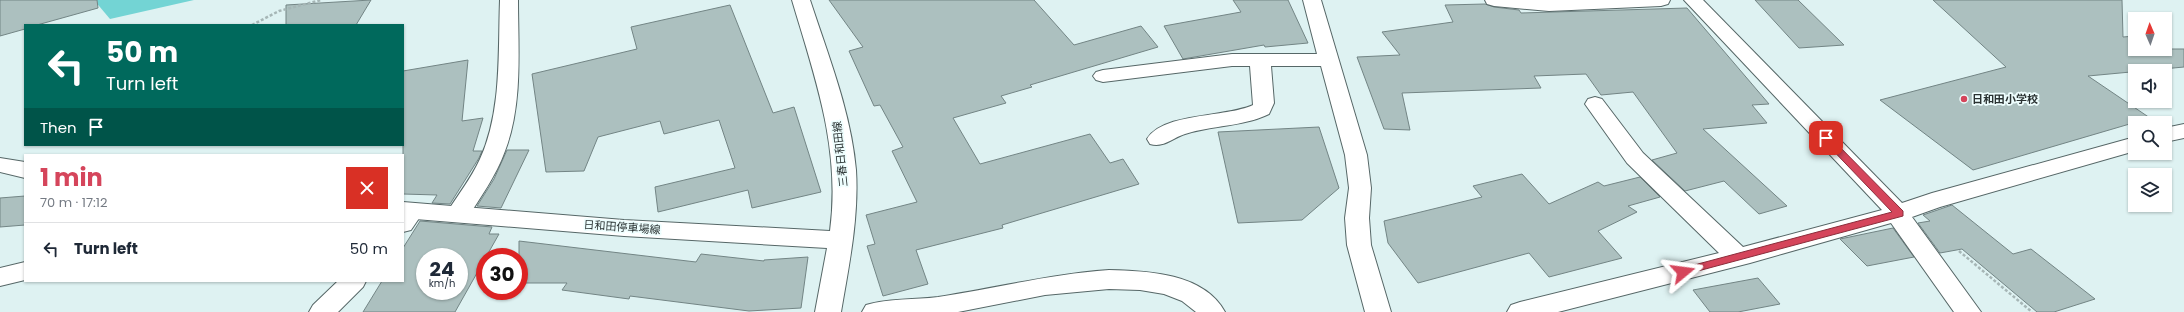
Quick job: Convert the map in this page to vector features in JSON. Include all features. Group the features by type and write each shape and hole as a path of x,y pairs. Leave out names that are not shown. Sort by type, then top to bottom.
{"street":[{"path":"458,214 484,170 498,140 505,106 509,0"},
{"name":"三春日和田線","path":"801,0 835,109 843,159 845,194 841,240 828,312"},
{"path":"1312,0 1356,155 1360,188 1357,218 1359,245 1378,312"},
{"path":"1494,0 1549,5 1661,0"},
{"path":"1693,0 1899,214 1968,312"},
{"path":"1103,76 1189,64 1260,60 1330,60"},
{"path":"1158,139 1164,134 1199,124 1237,118 1256,113 1262,109 1264,103 1260,60"},
{"path":"1594,104 1635,158 1738,257"},
{"path":"2172,134 2184,131"},
{"path":"1520,312 1738,257 1899,214 1932,201 2128,146"},
{"path":"0,166 24,170"},
{"name":"日和田停車場線","path":"406,215 458,214 624,228 841,240"},
{"path":"0,277 24,271"},
{"path":"876,312 959,302 985,295 1048,286 1116,280 1151,282 1182,289 1193,294 1212,312"},
{"path":"322,312 353,282"}],"path":[{"path":"254,24 279,11 321,0"},
{"path":"1954,247 2032,312"}],"shaded area":[{"path":"94,0 194,0 110,19"}],"building":[{"path":"0,0 97,0 98,8 41,24 24,24 24,29 0,36"},
{"path":"371,0 357,24 286,24 286,5"},
{"path":"829,0 1034,0 1074,45 1141,26 1158,47 1030,85 1032,87 1001,96 1006,103 953,118 980,164 1090,134 1110,163 1123,159 1139,184 1002,225 1003,228 916,250 928,284 883,296 867,246 875,244 866,215 917,202 892,151 903,147 880,105 874,106 849,51 863,47"},
{"path":"1233,0 1288,0 1308,43 1265,47 1264,45 1183,59 1164,26 1241,12"},
{"path":"1755,0 1798,0 1844,45 1799,48"},
{"path":"1933,0 2122,0 2123,37 2128,37 2128,56 2172,56 2172,49 2184,49 2184,67 2172,68 2172,64 2128,64 2128,72 2088,76 2128,103 2128,108 2135,108 2147,116 2128,116 2128,124 1973,170 1880,100 2006,67"},
{"path":"1485,4 1494,7 1519,10 1521,13 1687,8 1769,104 1752,105 1767,123 1703,129 1787,206 1759,214 1724,181 1685,191 1652,160 1677,153 1633,92 1601,95 1586,74 1534,76 1541,88 1402,93 1410,130 1384,129 1357,57 1400,55 1382,32 1453,22 1445,5"},
{"path":"730,5 773,113 794,107 821,192 752,208 748,190 658,212 655,187 735,168 719,120 664,134 660,121 598,137 584,171 546,172 532,74 637,49 631,27"},
{"path":"468,60 462,121 483,118 473,151 482,151 450,204 432,203 437,195 404,194 404,71"},
{"path":"1319,127 1339,188 1302,220 1238,223 1218,132"},
{"path":"507,150 529,150 501,208 477,206 494,179"},
{"path":"1522,174 1549,204 1598,182 1604,186 1640,177 1660,197 1628,206 1637,212 1598,231 1622,258 1549,277 1529,253 1418,283 1388,243 1384,221 1482,197 1473,186"},
{"path":"24,196 24,225 0,227 0,198"},
{"path":"1952,205 2013,254 2031,249 2095,299 2054,312 2037,312 1962,249 1940,253 1918,223 1930,221 1923,215"},
{"path":"420,221 492,227 489,234 499,234 491,248 476,248 476,275 468,289 468,248 416,248 416,300 462,300 455,312 363,312 381,282 404,282 404,246"},
{"path":"1893,228 1914,257 1867,266 1840,239"},
{"path":"519,241 696,262 701,254 764,261 808,257 801,308 749,311 630,296 629,299 562,290 567,283 528,283 528,248 519,248"},
{"path":"1758,278 1780,304 1738,312 1710,312 1693,290"}],"place":[{"name":"日和田小学校","path":"1964,99"}],"route":[{"path":"1683,272 1899,214 1888,200 1826,138"}]}
